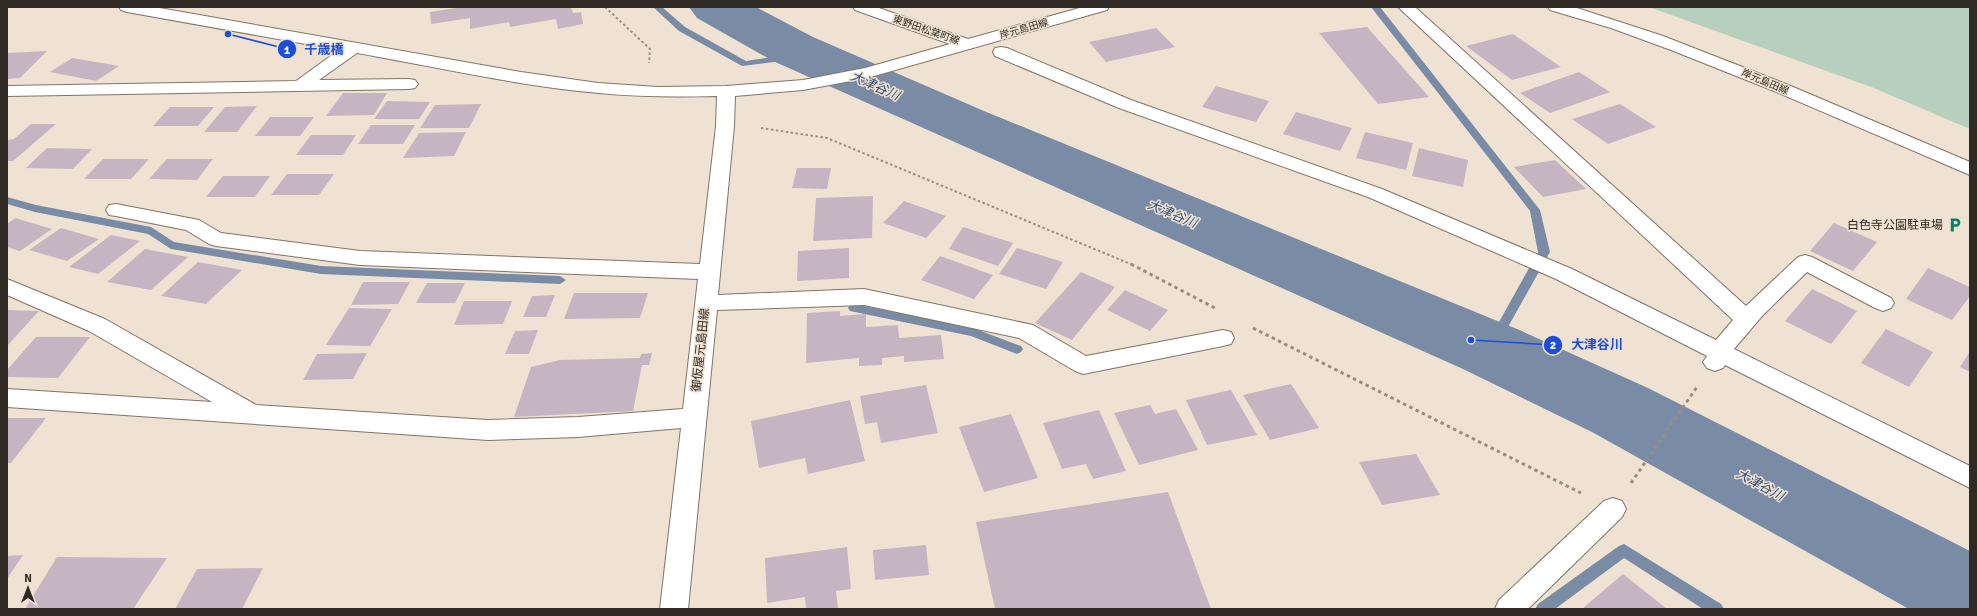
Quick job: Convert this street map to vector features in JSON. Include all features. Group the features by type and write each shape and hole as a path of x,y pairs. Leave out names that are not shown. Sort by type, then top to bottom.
{"street":[{"name":"岸元島田線","path":"127,7 166,10 354,47 521,77 598,88 658,92 726,91 803,85 867,73 1101,7"},
{"name":"東野田松葉町線","path":"861,7 968,45"},
{"path":"1406,7 1746,320"},
{"name":"岸元島田線","path":"1556,7 1579,13 1684,49 1755,77 1970,169"},
{"path":"300,86 354,47"},
{"path":"1001,52 1125,104 1375,193 1564,274 1717,356 1970,478"},
{"path":"7,91 409,84"},
{"name":"御仮屋元島田線","path":"674,609 725,126 726,91"},
{"path":"116,210 192,225 216,240 360,258 709,272"},
{"path":"1717,356 1746,320 1805,262 1883,303"},
{"path":"7,286 97,325 251,413"},
{"path":"706,303 864,297 1025,331 1083,365 1224,338"},
{"path":"7,398 251,413 488,430 578,427 694,417"},
{"path":"1509,609 1613,509"}],"path":[{"path":"605,7 650,49 650,62 646,67"},
{"path":"761,128 827,138 1122,259 1219,310"},
{"path":"1246,324 1613,509 1717,356"}],"green space":[{"path":"1649,7 1970,7 1970,129 1874,88"}],"building":[{"path":"463,7 571,7 573,13 581,12 583,24 558,29 556,19 510,27 509,22 470,29 470,18 431,24 430,12"},
{"path":"1367,27 1429,97 1378,104 1319,33"},
{"path":"1156,28 1175,47 1106,62 1089,42"},
{"path":"1513,34 1561,67 1512,80 1466,46"},
{"path":"47,51 20,78 7,79 7,53"},
{"path":"72,58 119,66 96,81 50,72"},
{"path":"1579,72 1610,92 1550,113 1520,93"},
{"path":"1216,86 1269,101 1256,122 1202,107"},
{"path":"343,93 387,93 374,115 326,116"},
{"path":"387,101 430,102 419,119 374,119"},
{"path":"481,104 469,128 420,128 435,105"},
{"path":"1620,104 1656,127 1608,144 1572,119"},
{"path":"257,106 237,132 204,132 225,107"},
{"path":"170,107 214,107 198,126 153,126"},
{"path":"1296,112 1352,128 1340,151 1283,134"},
{"path":"270,117 314,117 300,136 255,136"},
{"path":"31,124 56,124 13,161 7,161 7,140 14,139"},
{"path":"371,125 415,125 403,144 358,144"},
{"path":"466,132 454,156 403,158 419,133"},
{"path":"1365,132 1413,143 1406,170 1356,158"},
{"path":"311,135 356,135 343,155 296,155"},
{"path":"47,148 92,149 73,169 26,168"},
{"path":"1419,148 1468,160 1463,187 1412,176"},
{"path":"103,159 149,159 131,179 84,179"},
{"path":"167,159 213,159 197,180 149,179"},
{"path":"1555,160 1586,189 1543,197 1514,167"},
{"path":"797,168 831,168 827,189 792,188"},
{"path":"287,174 334,174 319,195 271,195"},
{"path":"223,176 270,176 255,197 206,197"},
{"path":"873,196 872,238 813,241 816,198"},
{"path":"904,201 946,216 926,238 883,223"},
{"path":"15,218 52,229 20,251 7,247 7,224"},
{"path":"1834,223 1877,242 1853,271 1810,251"},
{"path":"963,227 1013,243 998,266 949,249"},
{"path":"61,228 99,239 67,261 29,250"},
{"path":"111,235 140,241 98,274 69,267"},
{"path":"849,248 849,278 797,281 798,251"},
{"path":"1017,248 1063,262 1046,289 999,274"},
{"path":"145,249 188,257 151,290 107,282"},
{"path":"940,256 993,275 974,299 921,280"},
{"path":"198,262 242,270 206,304 161,296"},
{"path":"1928,268 1970,287 1970,296 1952,320 1906,299"},
{"path":"1081,272 1115,287 1072,340 1035,323"},
{"path":"363,282 410,282 398,304 351,305"},
{"path":"427,283 465,283 455,303 416,303"},
{"path":"1812,289 1857,311 1831,344 1785,321"},
{"path":"1125,290 1168,310 1150,331 1107,310"},
{"path":"574,293 648,293 640,318 564,319"},
{"path":"555,295 546,317 523,317 532,296"},
{"path":"464,301 512,301 503,324 454,325"},
{"path":"349,308 392,309 370,346 326,345"},
{"path":"7,310 39,311 7,346"},
{"path":"840,311 840,316 866,314 866,327 898,325 899,338 941,335 944,359 904,362 904,356 882,358 882,365 859,366 859,358 806,363 807,313"},
{"path":"1886,329 1933,352 1909,387 1861,363"},
{"path":"538,330 529,354 505,354 515,331"},
{"path":"36,337 90,337 58,378 7,377 7,370"},
{"path":"1970,351 1970,372 1960,367"},
{"path":"367,353 353,379 303,380 317,354"},
{"path":"652,353 649,365 642,365 633,411 514,417 531,367 560,360 640,358 641,354"},
{"path":"1291,384 1319,428 1270,440 1243,395"},
{"path":"926,385 938,433 881,443 877,422 865,424 860,396"},
{"path":"1231,390 1257,435 1207,445 1186,400"},
{"path":"850,400 865,461 808,474 805,458 759,468 751,421"},
{"path":"1150,405 1155,414 1176,409 1198,450 1139,465 1114,413"},
{"path":"1099,410 1126,471 1093,479 1086,464 1062,469 1043,423"},
{"path":"1011,414 1038,478 984,492 959,427"},
{"path":"7,418 46,418 11,463 7,463"},
{"path":"1416,454 1440,495 1382,505 1359,462"},
{"path":"1168,492 1211,609 995,609 976,522"},
{"path":"926,545 929,575 875,580 873,550"},
{"path":"847,547 851,589 836,591 838,609 806,609 805,597 767,603 765,558"},
{"path":"23,555 7,579 7,556"},
{"path":"57,557 167,558 133,609 25,609"},
{"path":"263,568 242,609 175,609 197,569"},
{"path":"1623,574 1667,609 1582,609"}],"waterway":[{"path":"657,7 682,29 745,64 806,55"},
{"name":"大津谷川","path":"716,7 793,49 962,124 1490,349 1620,410 1970,596"},
{"path":"1375,7 1535,210 1544,252 1490,349"},
{"path":"7,200 35,208 151,231 171,245 321,270 560,280"},
{"path":"854,308 973,332 1017,349"},
{"path":"1543,609 1624,550 1716,609"}],"place":[{"name":"千歳橋","path":"228,34"},
{"name":"白色寺公園駐車場","path":"1955,225"},
{"name":"大津谷川","path":"1471,340"}]}
